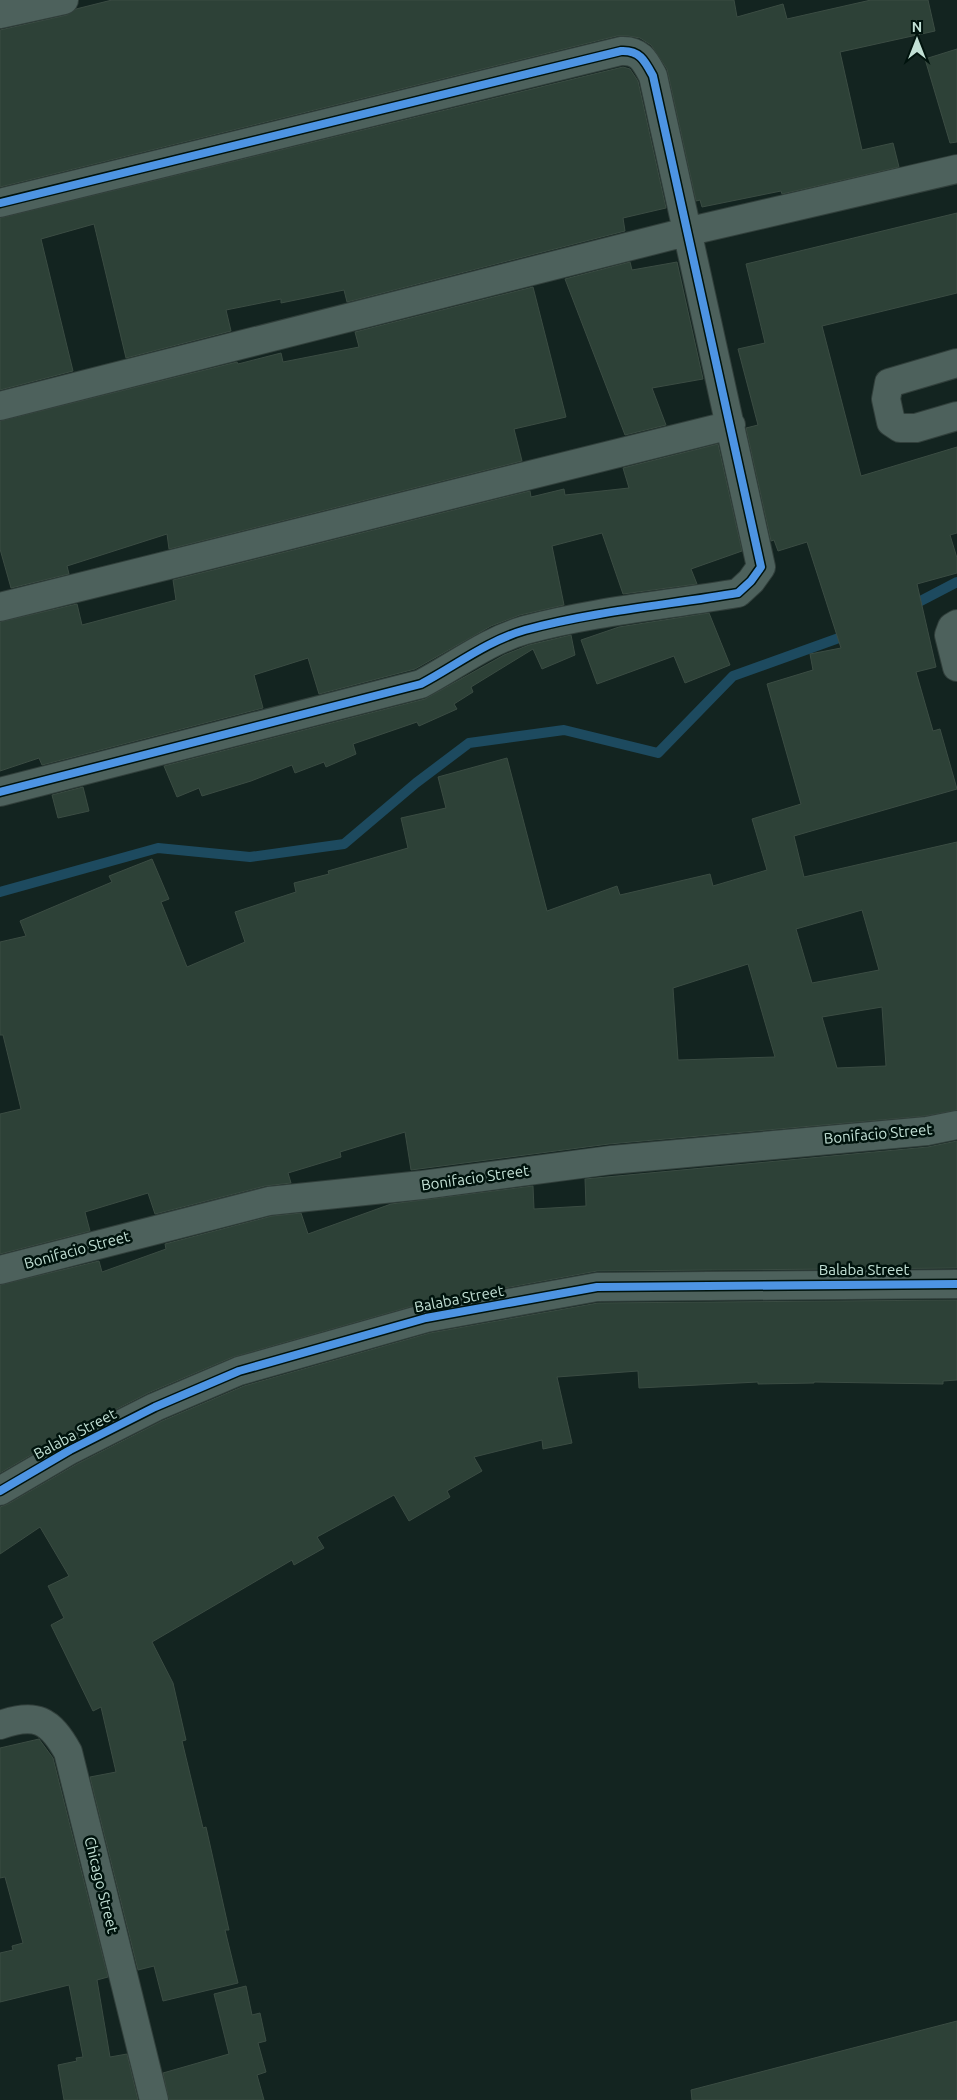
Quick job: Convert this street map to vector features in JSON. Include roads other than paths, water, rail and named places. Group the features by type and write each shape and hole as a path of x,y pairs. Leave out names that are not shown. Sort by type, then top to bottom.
{"street":[{"path":"0,14 64,0"},
{"path":"0,203 592,58 630,51 641,55 653,76 761,567 751,581 738,593 620,611 524,630 473,653 420,684 0,792"},
{"path":"0,406 686,232 957,169"},
{"path":"957,363 889,383 886,399 891,422 900,428 916,428 957,416"},
{"path":"0,607 731,425"},
{"path":"957,624 952,627 949,634 957,667"},
{"name":"Bonifacio Street","path":"0,1270 269,1202 422,1185 611,1160 927,1131 957,1125"},
{"name":"Balaba Street","path":"0,1491 70,1450 155,1407 239,1371 426,1318 597,1287 957,1284"},
{"name":"Chicago Street","path":"0,1725 25,1718 38,1721 57,1733 68,1752 154,2100"}],"waterway":[{"path":"911,606 957,582"},
{"path":"0,892 158,848 250,857 344,844 416,783 469,743 564,730 658,753 733,676 850,634"}]}
